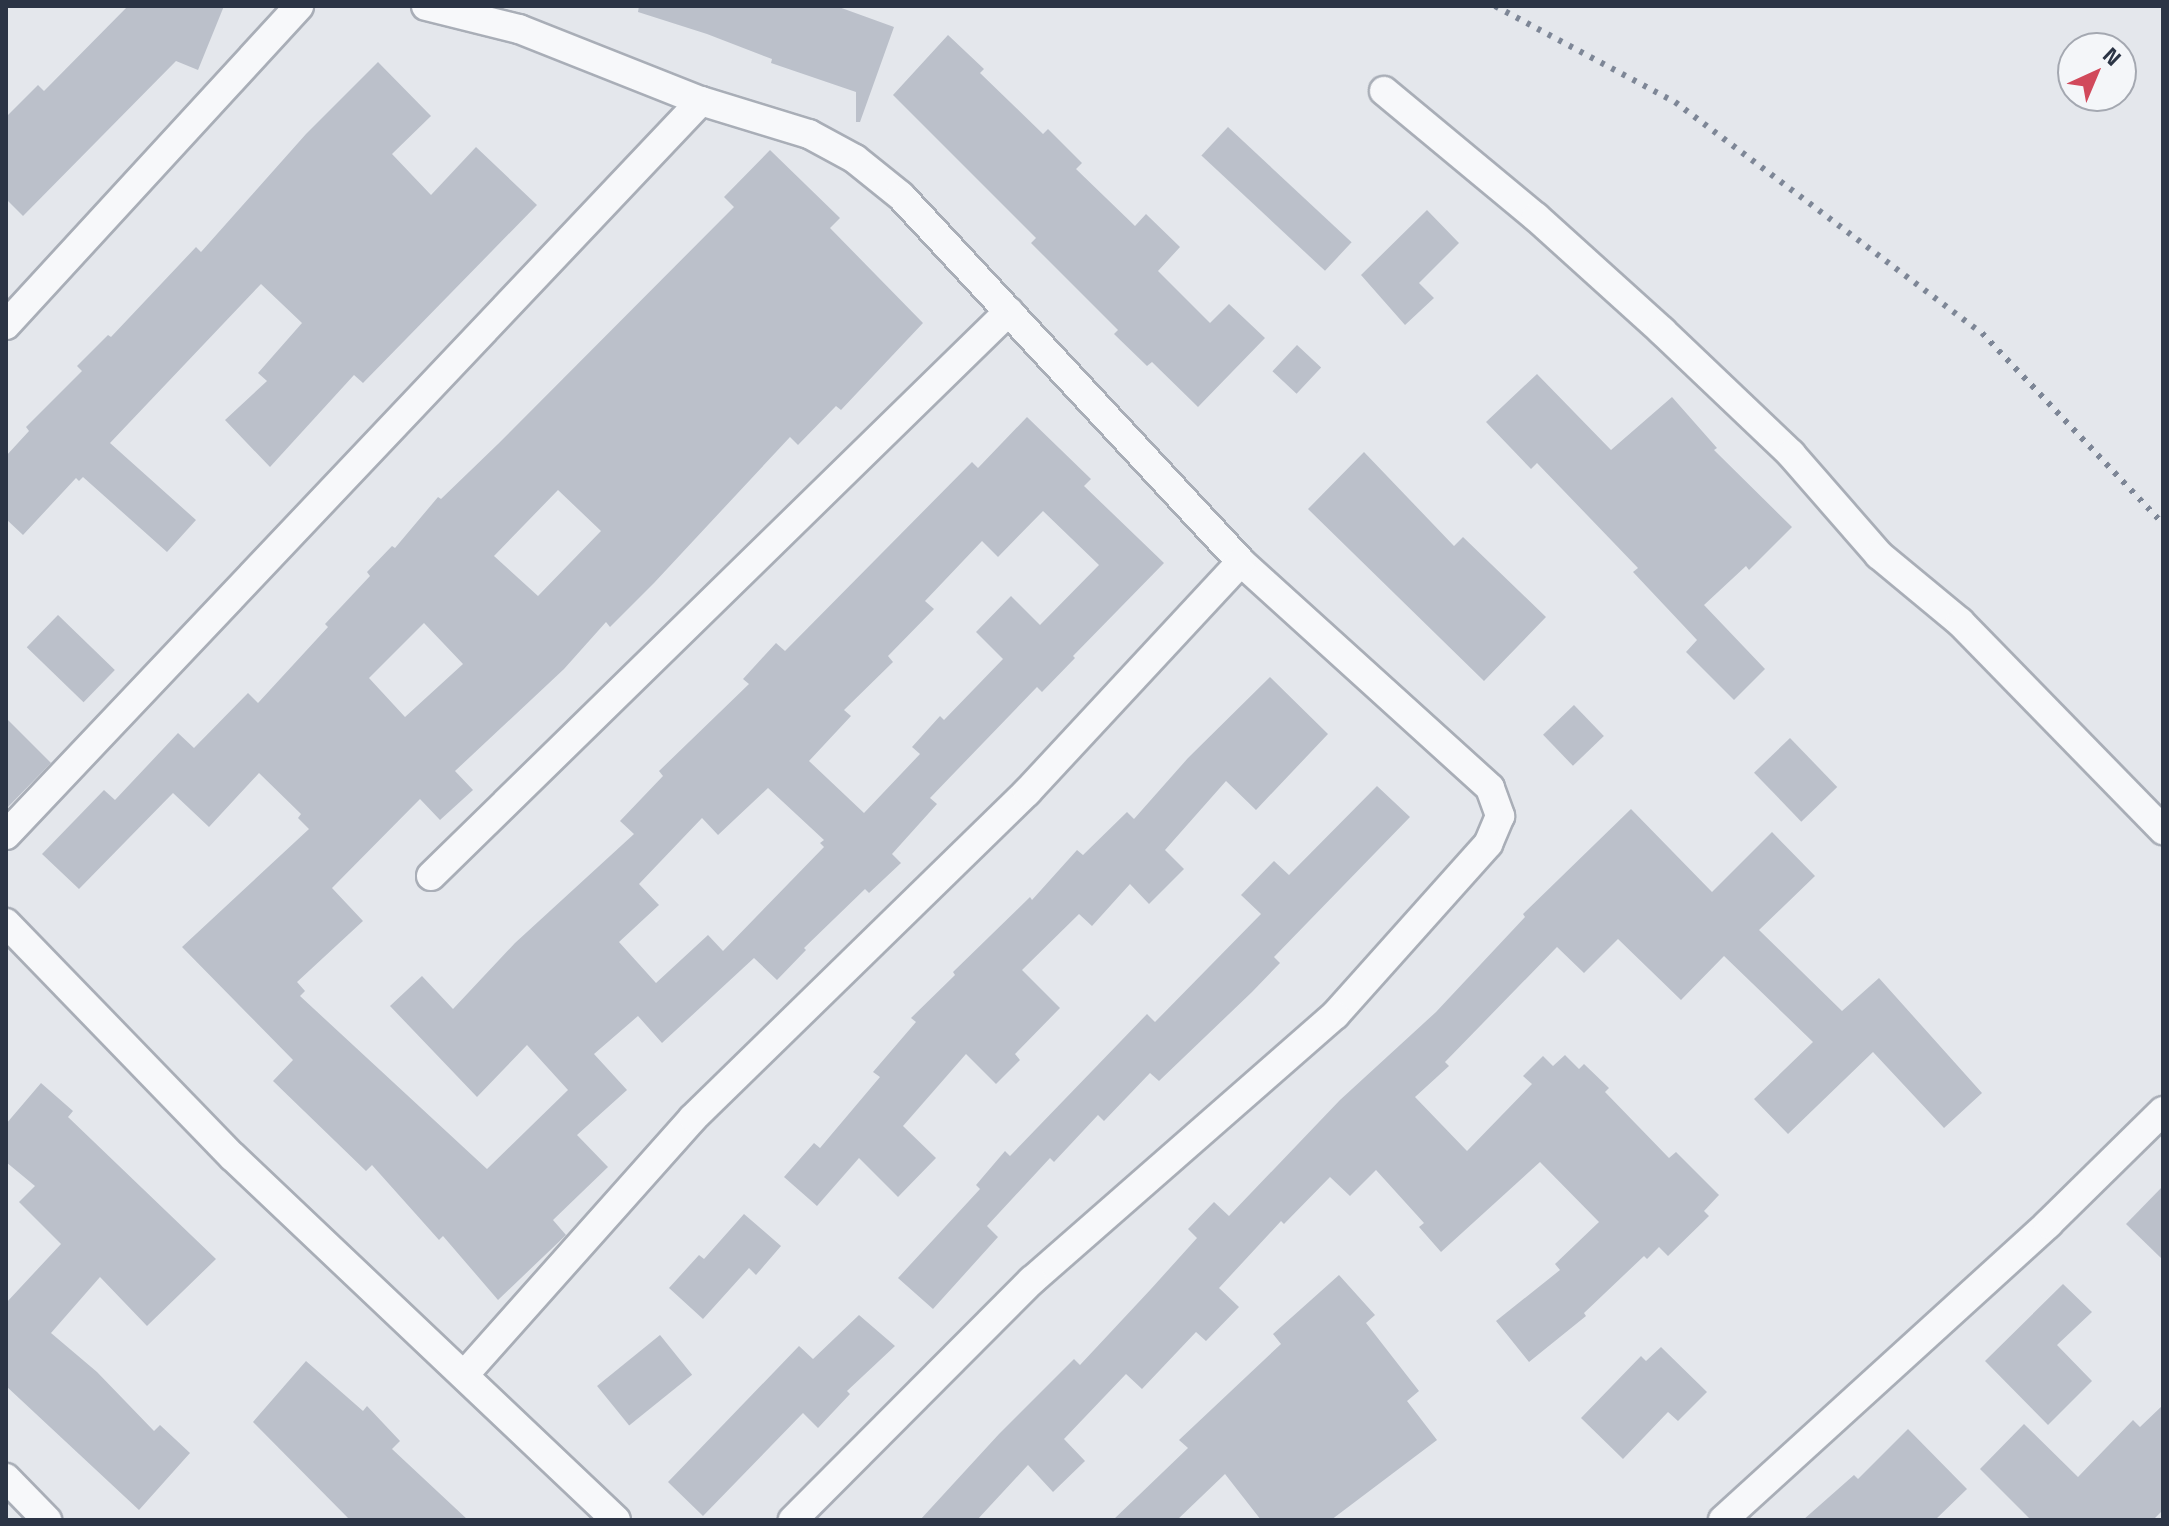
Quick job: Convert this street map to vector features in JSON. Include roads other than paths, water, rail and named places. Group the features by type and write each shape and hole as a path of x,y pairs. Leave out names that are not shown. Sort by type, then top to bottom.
{"street":[{"path":"6,325 299,6"},
{"path":"426,6 519,29 701,101 809,134 855,159 901,196 1241,562 1490,788 1500,816 1488,844 1335,1015 1032,1280 793,1520"},
{"path":"1384,91 1536,217 1662,331 1791,454 1879,555 1960,622 2163,830"},
{"path":"6,835 701,101"},
{"path":"431,876 1009,311"},
{"path":"465,1374 693,1118 1027,792 1241,562"},
{"path":"6,923 232,1156 616,1520"},
{"path":"1723,1520 2048,1224 2163,1111"},
{"path":"6,1478 47,1520"}],"railway":[{"path":"1495,6 1675,102 1982,333 2163,524"}]}
